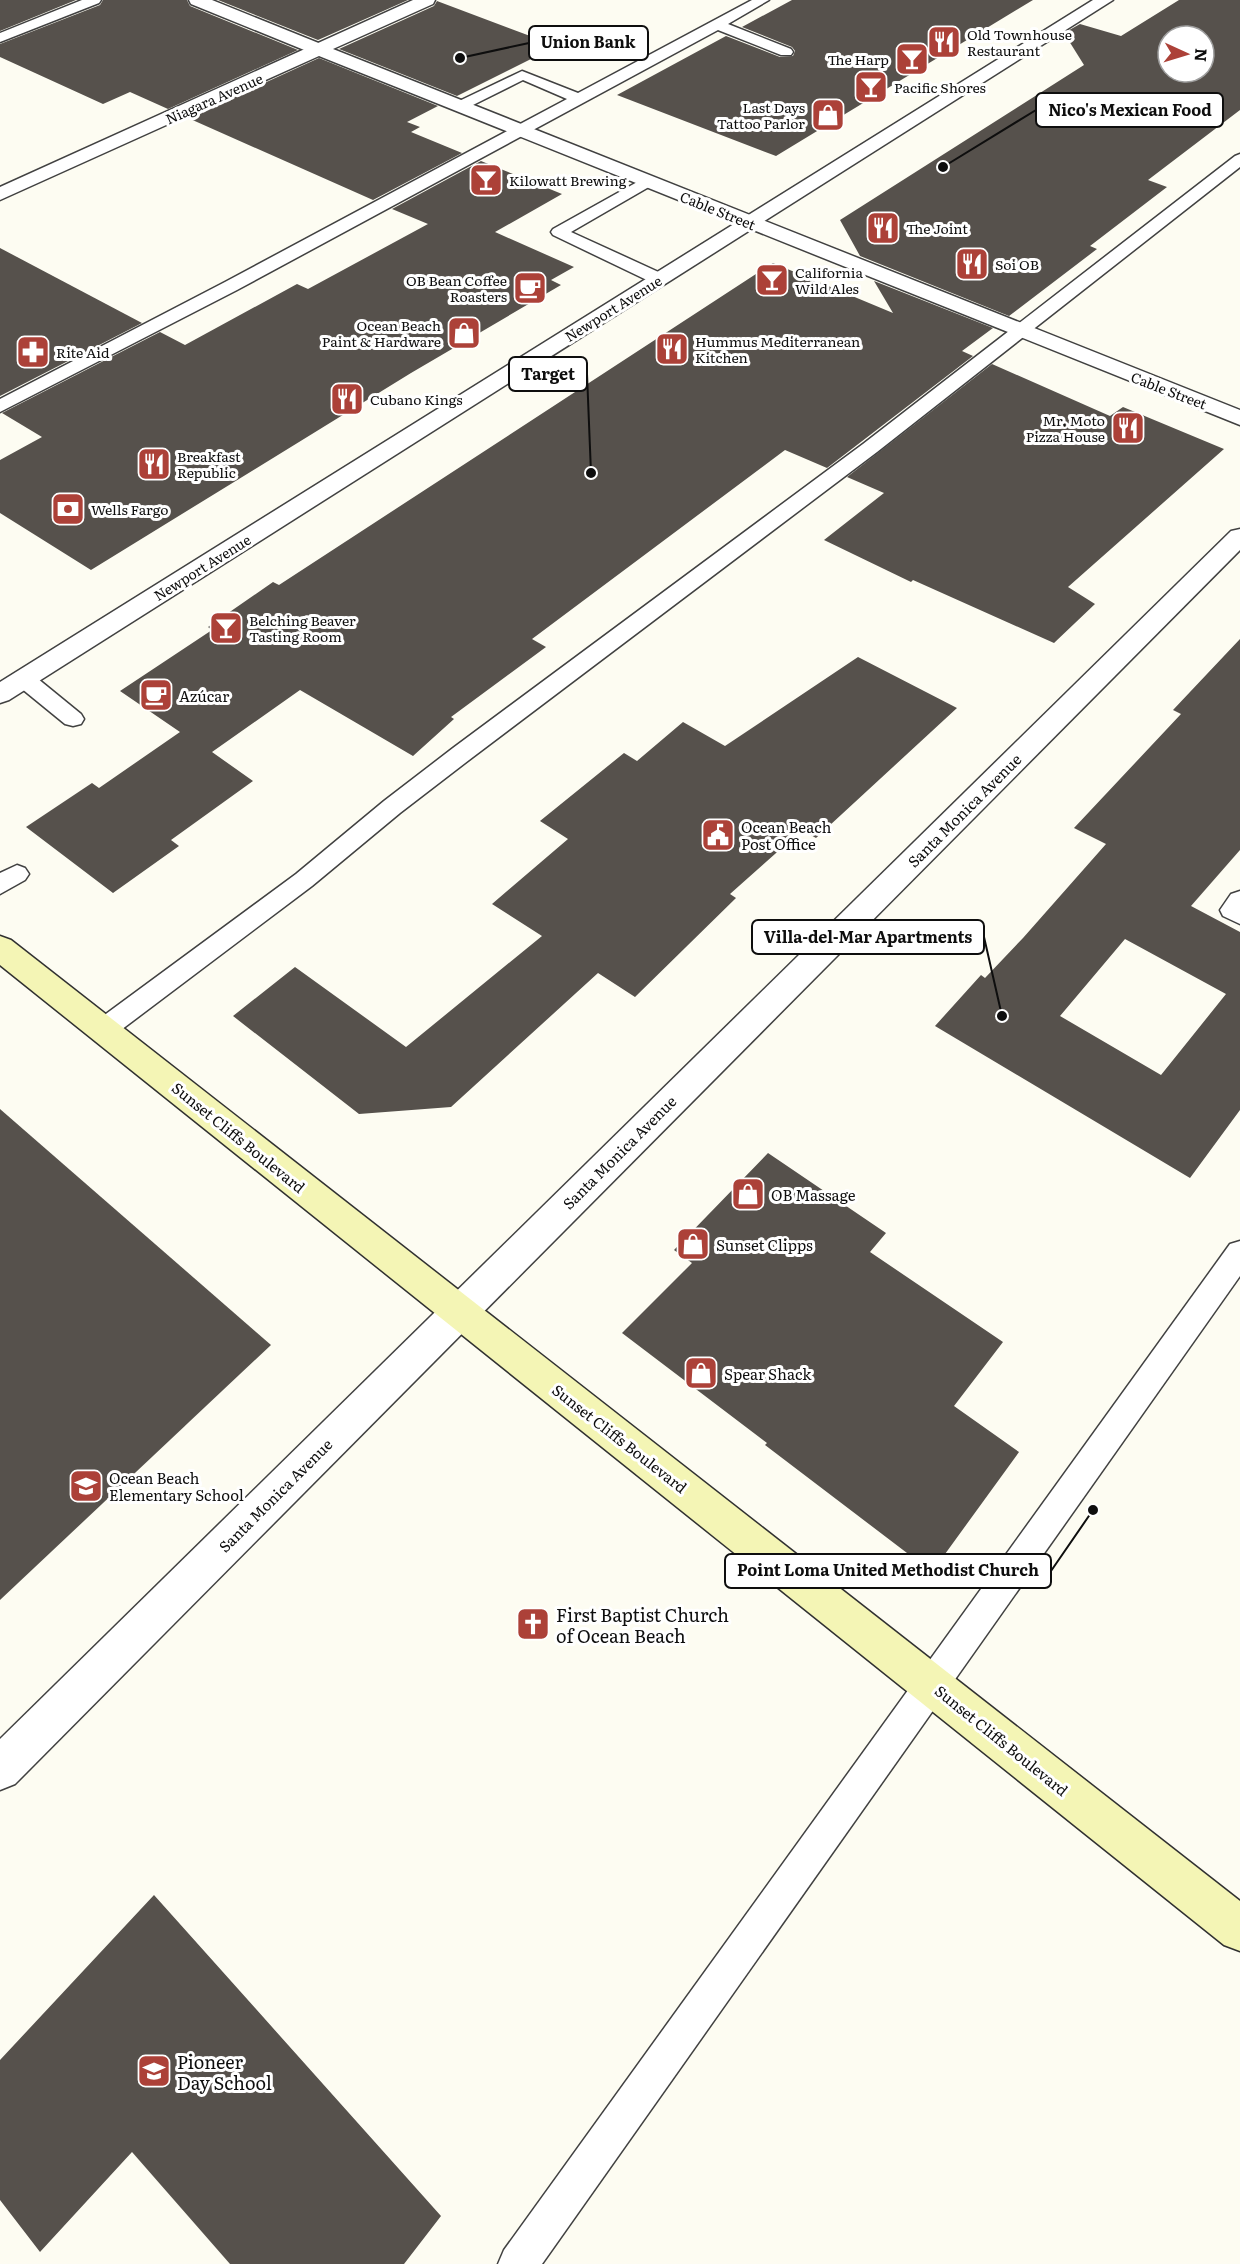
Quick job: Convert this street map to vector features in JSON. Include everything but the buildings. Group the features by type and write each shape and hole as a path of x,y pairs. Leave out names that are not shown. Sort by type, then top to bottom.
{"main road":[{"name":"Sunset Cliffs Boulevard","path":"0,948 1240,1929"}],"street":[{"name":"Cable Street","path":"197,0 1240,418"},
{"name":"Niagara Avenue","path":"0,194 427,0"},
{"name":"Newport Avenue","path":"0,694 1105,0"},
{"name":"Santa Monica Avenue","path":"0,1769 1240,536"}],"lane":[{"path":"0,38 94,0"},
{"path":"0,406 520,131 762,0"},
{"path":"716,24 786,52"},
{"path":"460,106 522,75 578,98"},
{"path":"104,1029 304,880 452,761 870,448 1236,167"},
{"path":"648,181 559,232 659,279"},
{"path":"24,679 73,720"},
{"path":"1240,900 1232,910 1240,915"},
{"path":"518,2264 931,1683 1234,1272"}],"place":[{"name":"Old Townhouse Restaurant","path":"944,42"},
{"name":"Union Bank","path":"460,58"},
{"name":"The Harp","path":"912,59"},
{"name":"Pacific Shores","path":"871,87"},
{"name":"Last Days Tattoo Parlor","path":"828,115"},
{"name":"Nico's Mexican Food","path":"943,167"},
{"name":"Kilowatt Brewing","path":"486,180"},
{"name":"The Joint","path":"883,228"},
{"name":"Soi OB","path":"972,264"},
{"name":"California Wild Ales","path":"772,280"},
{"name":"OB Bean Coffee Roasters","path":"530,288"},
{"name":"Ocean Beach Paint & Hardware","path":"464,333"},
{"name":"Hummus Mediterranean Kitchen","path":"672,349"},
{"name":"Rite Aid","path":"33,352"},
{"name":"Cubano Kings","path":"347,399"},
{"name":"Mr. Moto Pizza House","path":"1128,428"},
{"name":"Breakfast Republic","path":"154,464"},
{"name":"Target","path":"591,473"},
{"name":"Wells Fargo","path":"68,509"},
{"name":"Belching Beaver Tasting Room","path":"226,628"},
{"name":"Azúcar","path":"156,695"},
{"name":"Ocean Beach Post Office","path":"718,835"},
{"name":"Villa-del-Mar Apartments","path":"1002,1016"},
{"name":"OB Massage","path":"748,1194"},
{"name":"Sunset Clipps","path":"693,1244"},
{"name":"Spear Shack","path":"701,1373"},
{"name":"Ocean Beach Elementary School","path":"86,1486"},
{"name":"Point Loma United Methodist Church","path":"1093,1510"},
{"name":"First Baptist Church of Ocean Beach","path":"533,1624"},
{"name":"Pioneer Day School","path":"154,2071"}]}
